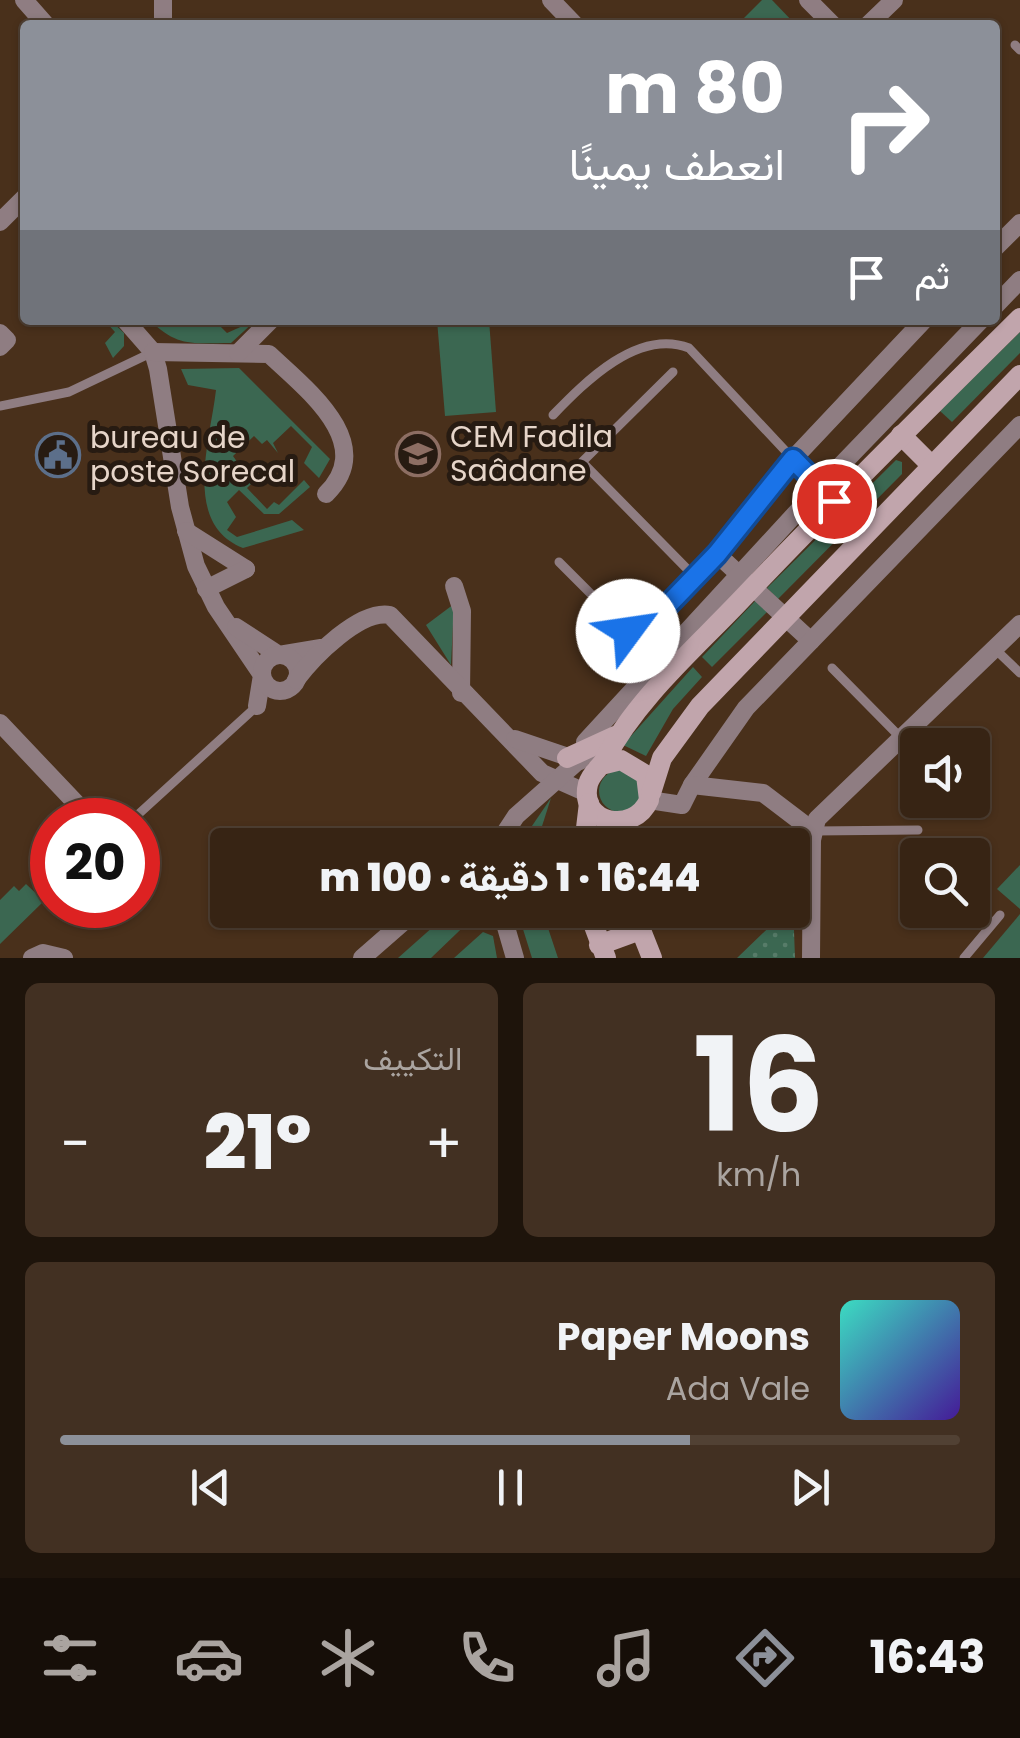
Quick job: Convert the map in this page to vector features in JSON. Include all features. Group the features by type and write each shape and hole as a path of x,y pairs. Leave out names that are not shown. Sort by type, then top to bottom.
{"main road":[{"path":"584,756 617,736 747,581 827,494 902,435 1020,318"},
{"path":"632,828 634,819 650,798 662,758 700,706 789,618 1020,374"},
{"path":"902,435 932,466"},
{"path":"584,756 631,762 646,776 650,798"},
{"path":"584,756 594,772 585,828"},
{"path":"588,798 595,812 613,823 634,819"},
{"path":"603,951 628,928"},
{"path":"640,928 652,958"}],"street":[{"path":"24,0 42,20"},
{"path":"551,0 570,20"},
{"path":"808,0 828,20"},
{"path":"873,20 894,0"},
{"path":"1000,243 1020,224"},
{"path":"1000,301 1020,280"},
{"path":"129,325 153,352 186,531 206,590 268,686 290,685"},
{"path":"238,353 266,325"},
{"path":"919,325 793,459 827,494 977,325"},
{"path":"0,334 6,340 0,347"},
{"path":"153,352 270,354 335,423 344,444 346,462 339,481 326,494"},
{"path":"650,798 682,805 746,708 1020,425"},
{"path":"186,531 246,569 206,590"},
{"path":"717,554 811,640"},
{"path":"509,828 541,794 549,777 584,756 747,581"},
{"path":"454,586 462,612 461,694"},
{"path":"257,706 290,685 326,646 368,617 390,615 501,733 549,777 588,798"},
{"path":"223,616 295,664 290,685"},
{"path":"910,728 1020,624"},
{"path":"257,706 264,664 279,655 326,646"},
{"path":"0,723 71,798"},
{"path":"501,733 584,756"},
{"path":"811,958 813,831 828,806 900,737"},
{"path":"692,785 763,794 813,831"},
{"path":"362,958 396,928"},
{"path":"506,928 515,958"},
{"path":"32,958 43,953 64,958"}],"lane":[{"path":"553,415 594,373 646,347 676,343 689,348 793,459 717,554 641,633 634,634 560,562"},
{"path":"0,406 70,392 153,352"},
{"path":"673,372 582,462 696,578"},
{"path":"994,648 1020,673"},
{"path":"832,668 900,737"},
{"path":"156,798 257,706"},
{"path":"810,831 918,830"},
{"path":"964,958 1000,915"}],"green space":[{"path":"762,0 772,0 791,20 742,20"},
{"path":"109,325 115,325 124,333 124,346 113,358 105,343 115,332"},
{"path":"156,325 219,325 227,333 251,325 231,343 187,342"},
{"path":"437,325 489,325 496,412 445,416"},
{"path":"1020,332 1020,353 952,422 940,411"},
{"path":"239,368 330,459 319,478 304,463 312,447 291,426 273,443 278,453 267,440 262,444 254,436 233,456 252,483 247,488 267,509 274,502 279,505 304,480 310,487 279,514 264,514 239,490 227,502 236,517 227,530 237,537 292,520 304,530 243,548 224,536 212,520 206,501 206,457 216,390 188,385 181,369"},
{"path":"896,460 902,462 902,474 778,599 767,588"},
{"path":"757,599 769,610 712,667 702,657"},
{"path":"454,604 451,665 426,625"},
{"path":"693,667 702,677 673,709 646,756 623,745"},
{"path":"620,770 635,776 641,791 635,806 620,812 605,806 599,791 605,776"},
{"path":"551,798 541,828 531,828"},
{"path":"1020,865 1020,909 997,889"},
{"path":"26,884 30,888 30,915 0,944 0,900 14,886 19,891"},
{"path":"1020,914 1020,958 983,958"},
{"path":"432,928 462,928 431,958 398,958"},
{"path":"523,928 548,928 558,958 532,958"},
{"path":"768,928 794,928 795,958 737,958"},
{"path":"483,932 493,936 497,958 454,958"}],"place":[{"name":"CEM Fadila Saâdane","path":"418,454"},
{"name":"bureau de poste Sorecal","path":"58,455"}],"route":[{"path":"628,631 641,633 696,578 793,459 834,501"}]}
